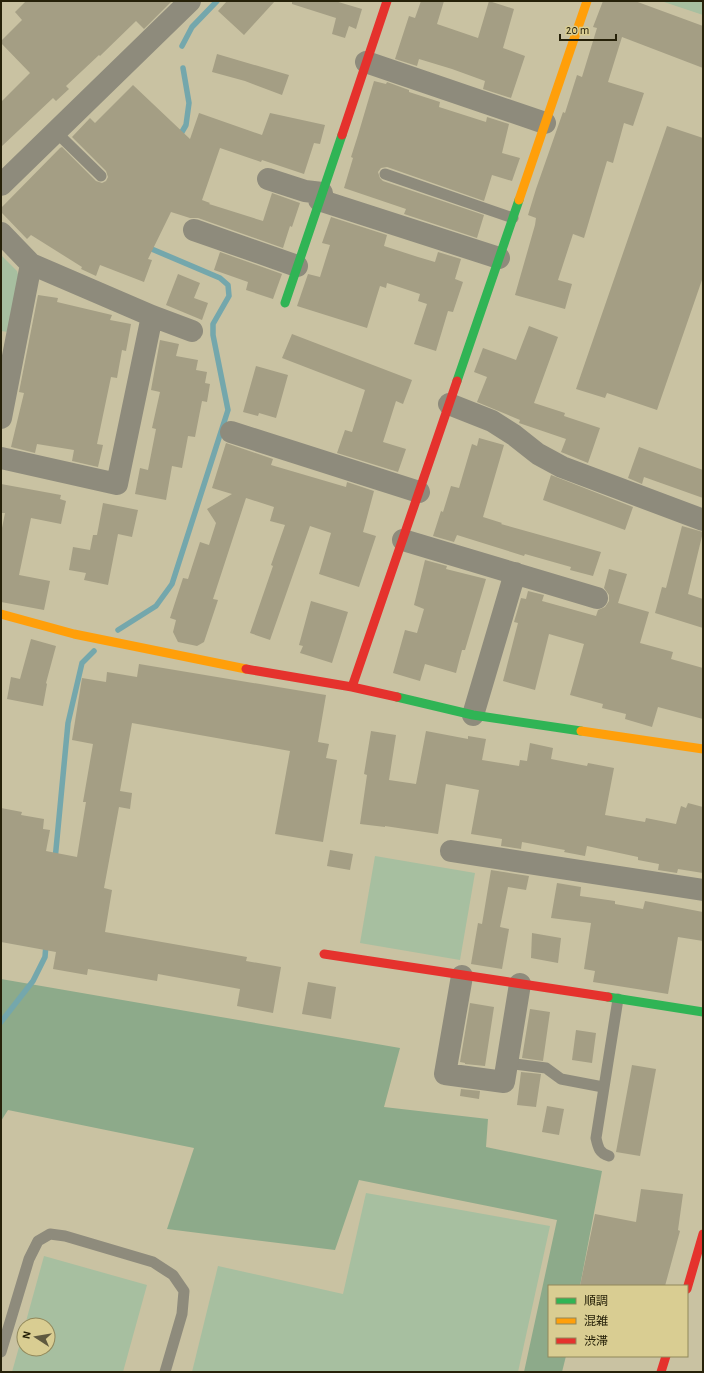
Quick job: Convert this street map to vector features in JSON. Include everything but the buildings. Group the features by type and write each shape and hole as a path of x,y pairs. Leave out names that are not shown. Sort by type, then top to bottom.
{"street":[{"path":"1,186 190,1"},
{"path":"285,303 387,1"},
{"path":"352,687 587,1"},
{"path":"366,62 545,123"},
{"path":"268,179 499,258"},
{"path":"194,230 297,266"},
{"path":"1,233 31,264 152,316 192,331"},
{"path":"1,418 31,264"},
{"path":"1,458 118,484 152,316"},
{"path":"449,404 492,421 514,435 538,454 562,467 703,520"},
{"path":"231,432 419,492"},
{"path":"403,540 597,598"},
{"path":"473,715 515,574"},
{"path":"1,614 74,634 215,663 352,687 473,715 703,749"},
{"path":"451,851 703,890"},
{"path":"324,954 703,1012"},
{"path":"462,976 445,1074 504,1082 520,984"},
{"path":"693,1284 703,1234"},
{"path":"662,1372 666,1357"}],"lane":[{"path":"56,132 102,176"},
{"path":"385,174 513,218"},
{"path":"609,1156 598,1150 596,1138 618,1000"},
{"path":"507,1063 546,1068 561,1079 603,1087"},
{"path":"1,1352 29,1259 38,1241 50,1234 65,1236 153,1262 174,1274 184,1290 182,1314 165,1372"}],"green space":[{"path":"661,1 703,1 703,15"},
{"path":"1,255 17,271 19,278 8,332 1,331"},
{"path":"375,856 475,873 460,960 360,943"},
{"path":"1,979 400,1048 384,1107 488,1119 486,1147 602,1171 580,1285 548,1285 548,1357 566,1357 562,1372 524,1372 557,1220 359,1180 335,1250 167,1229 194,1148 8,1110 1,1121"},
{"path":"366,1193 550,1226 518,1372 192,1372 218,1266 343,1294"},
{"path":"44,1256 147,1285 123,1372 12,1372 16,1357 56,1357 56,1317 27,1317"}],"waterway":[{"path":"182,46 192,27 217,1"},
{"path":"179,137 186,125 189,103 183,68"},
{"path":"118,630 156,606 172,584 228,410 213,335 213,324 229,296 228,285 220,278 147,247"},
{"path":"55,860 68,723 82,663 94,651"},
{"path":"1,1022 33,981 45,957 46,944"}],"traffic: fast":[{"path":"285,303 342,135"},
{"path":"457,381 519,200"},
{"path":"397,697 473,715 581,731"},
{"path":"608,997 703,1012"}],"traffic: slow":[{"path":"519,200 587,1"},
{"path":"1,614 74,634 246,669"},
{"path":"581,731 703,749"}],"traffic: jam":[{"path":"342,135 387,1"},
{"path":"352,687 457,381"},
{"path":"246,669 352,687 397,697"},
{"path":"324,954 608,997"},
{"path":"688,1286 703,1234"},
{"path":"661,1372 666,1357"}]}
